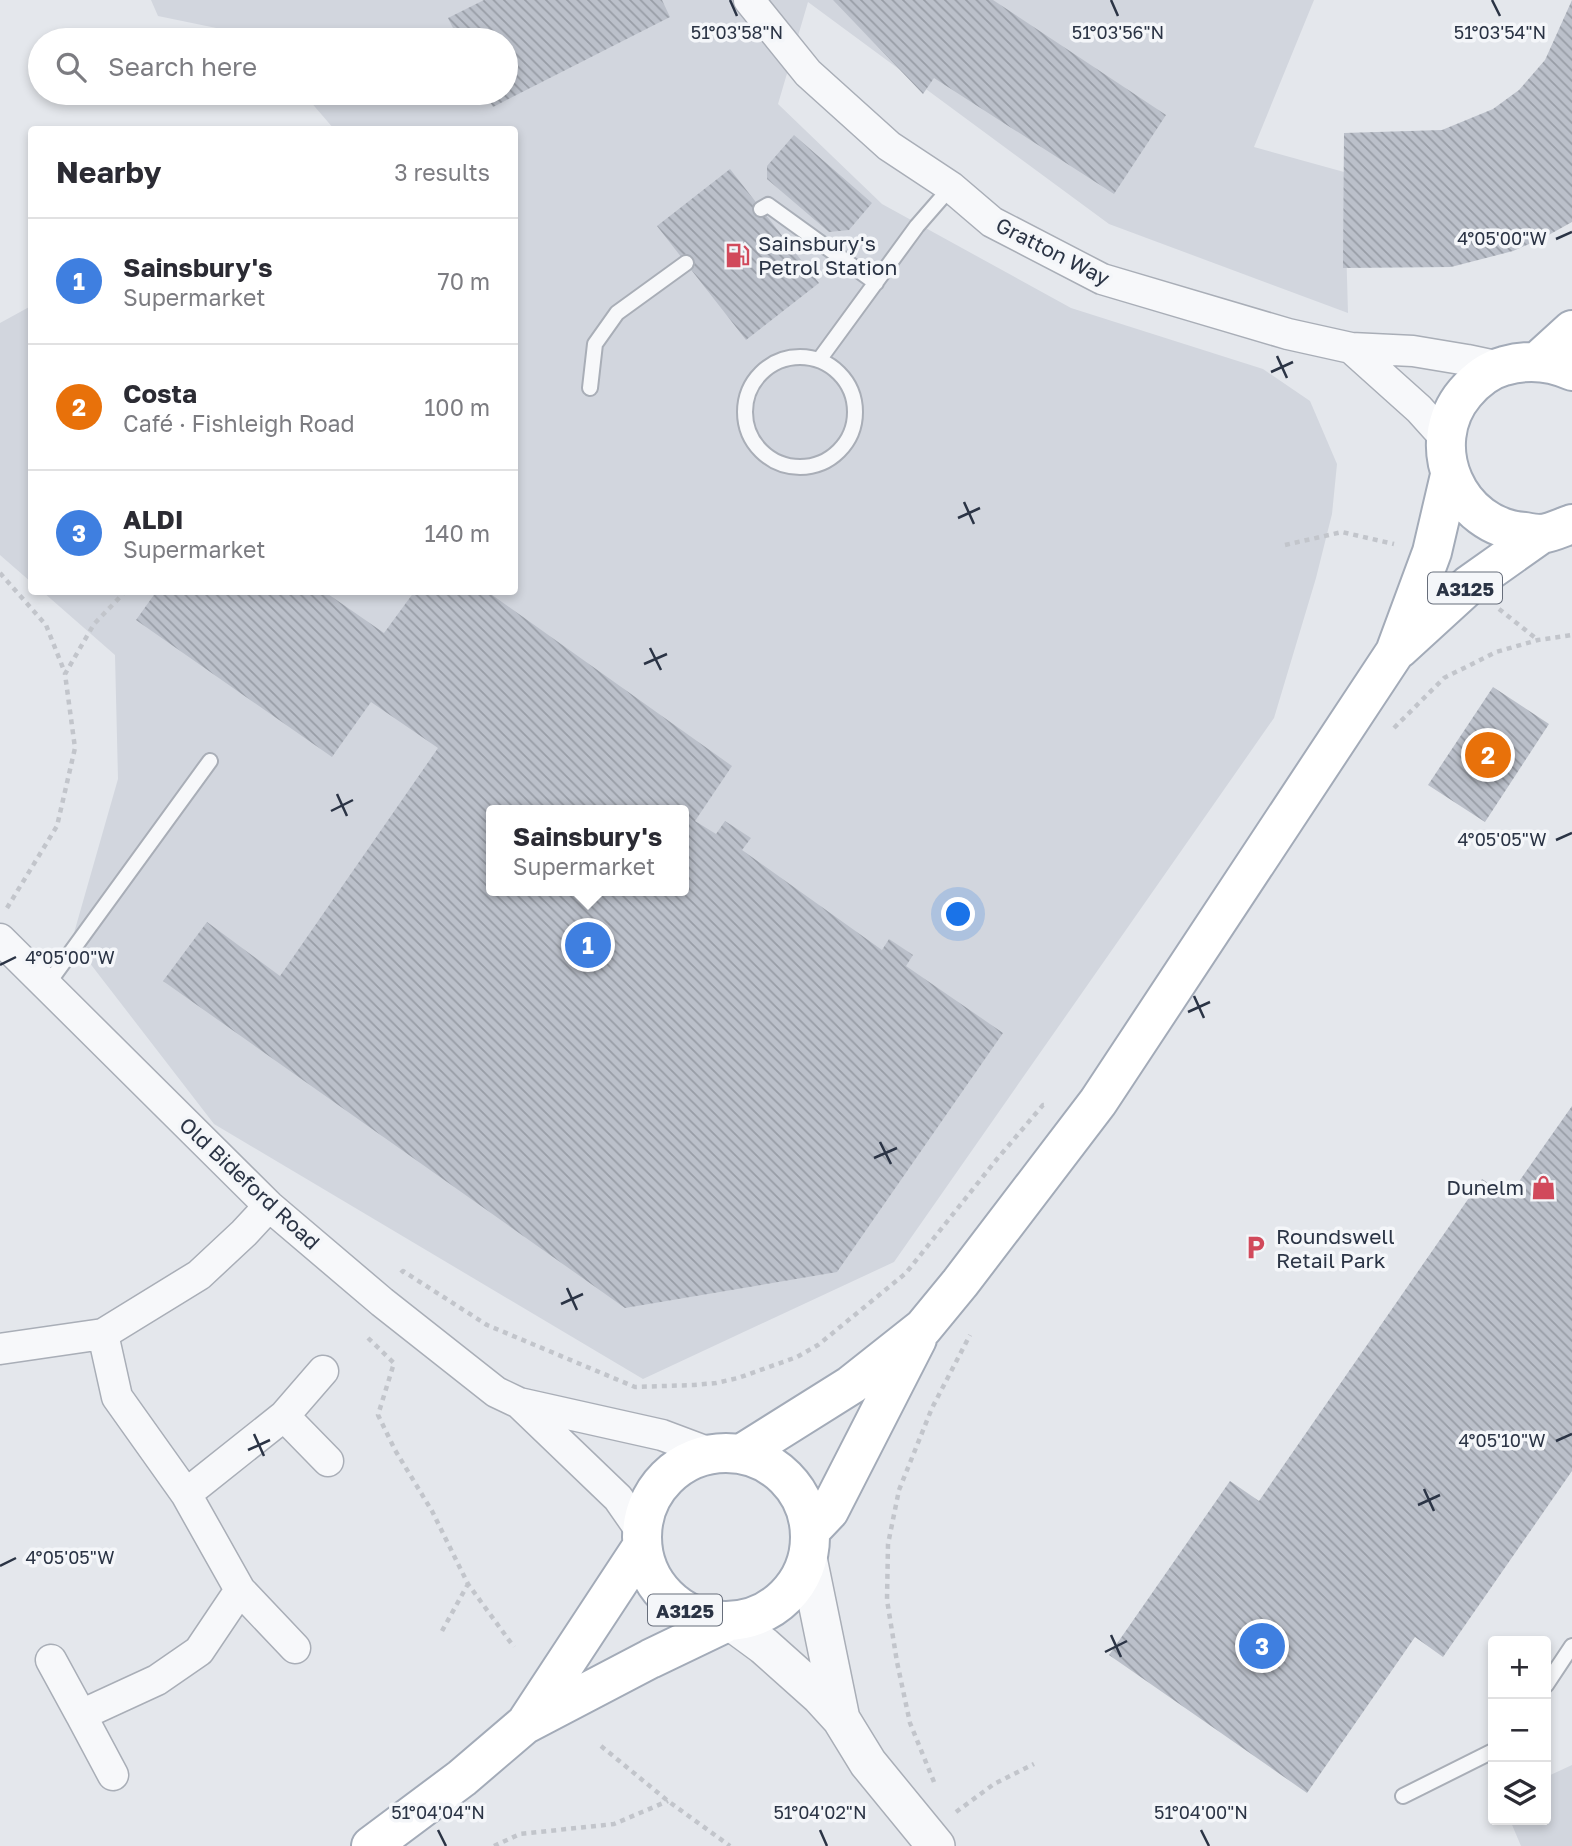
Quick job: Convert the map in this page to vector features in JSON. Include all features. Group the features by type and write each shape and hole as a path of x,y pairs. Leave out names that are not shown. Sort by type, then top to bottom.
{"main road":[{"path":"1564,527 1512,532 1486,521 1464,501 1448,457 1451,416 1473,384 1500,367 1518,362 1555,366 1572,330"},
{"name":"A3125","path":"371,1846 462,1778 524,1725 727,1622 754,1618 779,1603 798,1583 809,1544 829,1511 923,1328 1098,1101 1395,652 1432,552 1448,457"},
{"name":"A3125","path":"1395,652 1469,585 1564,527"},
{"name":"A3125","path":"524,1725 641,1539 655,1490 678,1466 725,1453 851,1385 923,1328"},
{"path":"725,1453 767,1463 789,1480 804,1504 809,1544"},
{"name":"A3125","path":"641,1539 650,1577 669,1601 695,1617 727,1622"}],"street":[{"name":"Gratton Way","path":"749,0 808,73 889,146 951,187 992,222 1102,279 1287,334 1351,348 1413,351 1500,367"},
{"name":"Gratton Way","path":"1351,348 1419,409 1448,457"},
{"name":"Old Bideford Road","path":"0,939 270,1206 382,1302 496,1392 519,1403 662,1435 725,1453"},
{"path":"0,1349 103,1334 199,1275 270,1206"},
{"path":"103,1334 117,1397 186,1494 240,1590 295,1648"},
{"path":"186,1494 284,1416 323,1371"},
{"name":"Old Bideford Road","path":"519,1403 618,1498 641,1539"},
{"path":"284,1416 328,1461"},
{"path":"809,1544 841,1719"},
{"path":"81,1715 157,1680 199,1651 240,1590"},
{"path":"727,1622 783,1663 820,1696 841,1719 868,1763 939,1834"},
{"path":"51,1660 113,1775"}],"lane":[{"path":"819,360 917,226 951,187"},
{"path":"761,209 768,205 876,283"},
{"path":"590,388 595,344 617,313 686,263"},
{"path":"798,357 819,360 838,372 850,389 855,410 851,432 840,450 822,462 801,467 780,464 762,452 750,434 745,414 748,392 760,374 777,361 798,357"},
{"path":"47,985 210,761"},
{"path":"1551,1678 1572,1646"},
{"path":"1403,1796 1488,1754"}],"path":[{"path":"0,573 46,625 65,674 75,748 57,826 6,909"},
{"path":"65,674 94,624 122,595"},
{"path":"1388,737 1444,677 1496,652 1538,640 1572,635"},
{"path":"514,1647 468,1584 432,1511 378,1415 394,1363 357,1327 382,1302 403,1271 487,1325 635,1387 694,1385 738,1378 797,1357 818,1345 906,1273 1043,1105 1098,1101"},
{"path":"976,1324 932,1408 899,1490 888,1544 887,1600 910,1723 939,1834 994,1784 1034,1764"},
{"path":"443,1632 468,1584"},
{"path":"601,1746 668,1801 730,1846"},
{"path":"494,1846 520,1833 614,1824 668,1801"}],"shaded area":[{"path":"151,0 1314,0 1254,147 1344,172 1348,313 1109,224 808,2 778,104 882,204 1071,308 1263,369 1310,401 1337,464 1332,514 1316,578 1274,718 894,1262 643,1379 214,1124 72,940 118,779 115,655 46,595 518,595 518,126 331,126 313,105 518,105 518,28 216,28 158,16"},
{"path":"28,308 28,579 0,555 0,323"},
{"path":"1572,1765 1572,1846 1521,1846 1512,1825 1551,1825 1551,1775"}],"building":[{"path":"484,0 662,0 670,17 518,94 518,28 453,28 448,18"},
{"path":"833,0 993,0 1166,115 1114,194 934,78 923,94"},
{"path":"1572,0 1572,222 1513,251 1451,267 1343,268 1344,133 1442,130 1493,109 1519,90 1545,60"},
{"path":"794,135 872,203 849,230 829,232 767,179 767,166"},
{"path":"730,169 819,283 746,340 657,226"},
{"path":"154,595 329,595 384,633 412,595 492,595 732,766 695,821 716,834 725,821 751,838 742,850 882,950 889,939 913,955 906,966 1003,1033 837,1272 625,1308 163,981 207,922 280,976 438,748 371,702 332,757 136,620"},
{"path":"1493,687 1549,724 1485,822 1428,785"},
{"path":"1572,1106 1572,1471 1443,1657 1415,1637 1307,1793 1109,1655 1230,1481 1259,1501 1482,1179 1508,1197"}],"place":[{"name":"Sainsbury's Petrol Station","path":"738,255"},
{"name":"Costa","path":"1488,755"},
{"name":"Sainsbury's","path":"588,945"},
{"name":"Dunelm","path":"1544,1187"},
{"name":"Roundswell Retail Park","path":"1256,1248"},
{"name":"ALDI","path":"1262,1646"}]}
